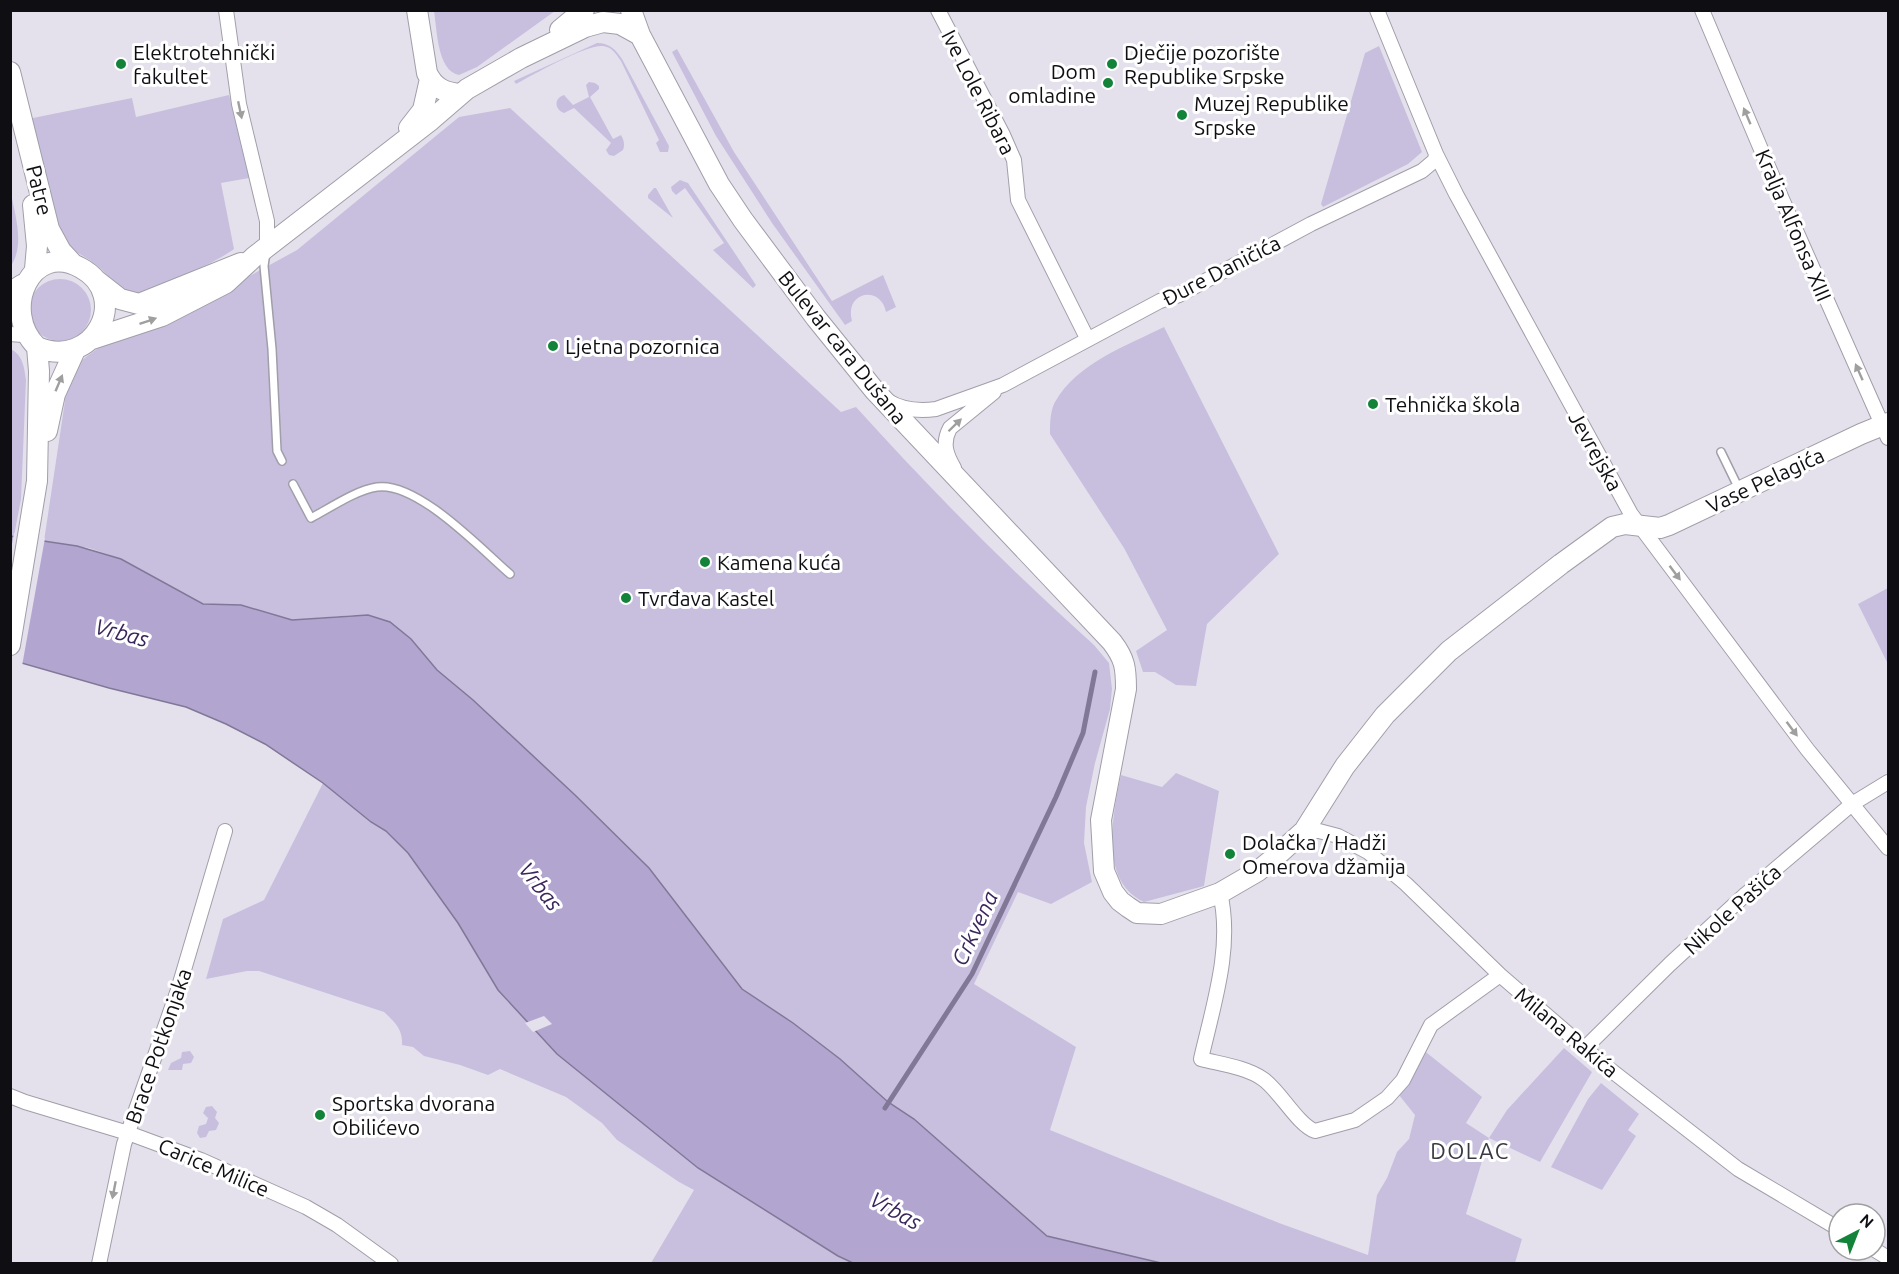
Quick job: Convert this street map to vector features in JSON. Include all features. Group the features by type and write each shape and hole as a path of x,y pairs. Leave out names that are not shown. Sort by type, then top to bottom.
{"street":[{"path":"226,10 239,104 267,221 260,252"},
{"path":"417,10 429,79 434,86 461,94"},
{"path":"521,58 584,10"},
{"name":"Bulevar cara Dušana","path":"631,10 640,35 701,152 732,205 816,318 875,391 1112,642 1123,658 1126,670 1126,689 1101,820 1102,855 1107,877 1120,901 1137,913 1148,915 1161,914 1189,905 1220,893 1258,871 1304,831"},
{"name":"Jevrejska","path":"1377,10 1436,154 1526,325 1640,527 1807,748 1888,848"},
{"name":"Kralja Alfonsa XIII","path":"1702,10 1787,209 1887,429"},
{"name":"Ive Lole Ribara","path":"938,11 1003,135 1014,160 1016,190 1021,207 1087,338"},
{"path":"24,339 58,353 75,350 92,339 162,316 204,296 226,283 260,252 431,120 461,94 521,58 585,27 603,22 620,24 640,35"},
{"name":"Patre","path":"10,72 50,229 61,251 73,264 92,276 107,290 120,299 139,304 260,252"},
{"path":"396,146 423,110 429,79"},
{"name":"Patre","path":"20,110 36,232 15,297 14,313 39,371 37,481"},
{"name":"Đure Daničića","path":"875,391 896,406 926,411 1003,385 1087,338 1160,301 1179,295 1311,224 1422,171 1431,165 1436,154"},
{"path":"22,280 51,263 73,264"},
{"path":"92,276 101,290 105,307 102,324 92,339"},
{"name":"Patre","path":"10,645 37,481 55,394 75,350"},
{"name":"Đure Daničića","path":"970,494 945,451 946,435 950,428 1003,385"},
{"name":"Vase Pelagića","path":"1304,831 1369,733 1449,651 1612,527 1625,524 1660,528 1669,525 1740,491 1887,429"},
{"name":"Nikole Pašića","path":"1585,1048 1711,926 1852,804 1888,782"},
{"name":"Brace Potkonjaka","path":"99,1263 124,1143 178,990 225,831"},
{"name":"Milana Rakića","path":"1304,831 1319,831 1338,836 1368,852 1406,884 1500,975 1585,1048 1738,1169 1827,1222"},
{"path":"1220,893 1225,934 1201,1059 1259,1077 1278,1093 1311,1130 1320,1131 1355,1120 1387,1098 1403,1080 1431,1025 1500,975"},
{"name":"Carice Milice","path":"14,1099 128,1133 201,1160 306,1207 337,1225 391,1263"}],"lane":[{"path":"260,252 264,266 272,349 277,451 282,461"},
{"path":"1721,452 1740,491"},
{"path":"293,484 310,518 360,492 375,487 396,488 406,492 437,511 510,574"}],"shaded area":[{"path":"434,10 555,11 477,67 459,75 446,66 442,58"},
{"path":"597,43 606,44 622,59 669,146 668,152 660,152 656,143 659,140 621,61 609,48 603,46 585,50 516,84 514,81"},
{"path":"1379,46 1422,152 1408,164 1323,207 1321,204 1365,53"},
{"path":"677,49 734,152 832,301 883,275 896,307 886,312 883,303 877,298 864,295 853,303 852,321 845,325 772,223 716,136 672,52"},
{"path":"589,82 599,86 599,89 590,97 613,139 621,135 623,139 623,150 614,156 609,155 606,150 611,143 574,108 564,113 558,109 556,104 558,99 564,95 573,105 589,97 586,85"},
{"path":"229,95 249,178 221,183 234,249 199,269 150,290 137,293 124,291 100,268 72,249 63,237 28,119 132,98 136,117"},
{"path":"510,108 841,412 856,407 972,529 1094,645 1109,663 1112,689 1110,709 1086,807 1084,843 1092,882 1051,904 1018,892 974,984 1076,1047 1050,1130 1279,1223 1368,1255 1377,1195 1387,1178 1397,1152 1409,1139 1415,1115 1399,1095 1422,1049 1482,1097 1466,1123 1489,1138 1466,1214 1522,1239 1515,1263 1161,1263 1048,1236 914,1119 888,1102 840,1059 793,1023 742,989 649,868 575,795 473,700 437,670 411,639 354,615 292,620 241,605 203,604 121,559 89,548 44,541 67,383 73,370 82,360 97,349 235,284 297,250 459,117"},
{"path":"680,180 688,183 756,285 753,288 713,250 724,243 685,188 676,195 672,191 671,187"},
{"path":"656,188 673,218 648,198"},
{"path":"11,193 18,239 11,266"},
{"path":"60,279 82,288 91,310 82,332 60,341 38,332 29,310 38,288"},
{"path":"1164,327 1279,554 1207,624 1196,686 1176,685 1155,672 1143,672 1136,651 1167,630 1124,548 1050,434 1053,406 1064,388 1076,376 1104,357"},
{"path":"11,349 24,366 26,380 21,499 14,536 10,536"},
{"path":"1888,588 1888,664 1858,604"},
{"path":"1176,773 1219,791 1204,886 1144,902 1129,892 1120,879 1114,863 1113,827 1121,775 1162,787"},
{"path":"323,783 371,822 386,831 408,853 458,923 498,990 557,1054 698,1168 853,1263 651,1263 694,1190 617,1140 602,1123 566,1097 500,1069 488,1075 424,1056 413,1047 402,1045 398,1027 384,1012 259,971 206,979 223,919 264,900"},
{"path":"1564,1048 1592,1072 1540,1162 1489,1138 1507,1110"},
{"path":"190,1051 194,1057 191,1063 183,1064 182,1070 168,1070 171,1063 181,1058 182,1052"},
{"path":"1601,1083 1639,1114 1628,1130 1636,1136 1602,1190 1551,1167 1588,1099"},
{"path":"212,1106 217,1112 215,1118 219,1123 216,1130 209,1131 206,1137 200,1138 197,1133 199,1126 206,1124 208,1118 203,1113 206,1107"}],"water":[{"name":"Vrbas","path":"10,536 77,546 121,559 203,604 241,605 292,620 368,615 390,622 411,639 437,670 473,700 575,795 649,868 742,989 793,1023 840,1059 888,1102 914,1119 1047,1236 1161,1263 853,1263 838,1256 698,1168 557,1054 498,990 458,923 408,853 386,831 371,822 323,783 265,744 186,707 11,660"}],"pier":[{"path":"14,533 45,538 22,666 10,663 10,555"},
{"path":"544,1016 552,1024 533,1032 525,1023"}],"waterway":[{"name":"Crkvena","path":"885,1108 972,974 1056,797 1083,733 1095,672"}],"place":[{"name":"Elektrotehnički fakultet","path":"121,64"},
{"name":"Dječije pozorište Republike Srpske","path":"1112,64"},
{"name":"Dom omladine","path":"1108,83"},
{"name":"Muzej Republike Srpske","path":"1182,115"},
{"name":"Ljetna pozornica","path":"553,346"},
{"name":"Tehnička škola","path":"1373,404"},
{"name":"Kamena kuća","path":"705,562"},
{"name":"Tvrđava Kastel","path":"626,598"},
{"name":"Dolačka / Hadži Omerova džamija","path":"1230,854"},
{"name":"Sportska dvorana Obilićevo","path":"320,1115"}],"district":[{"name":"DOLAC","path":"1470,1150"}]}
